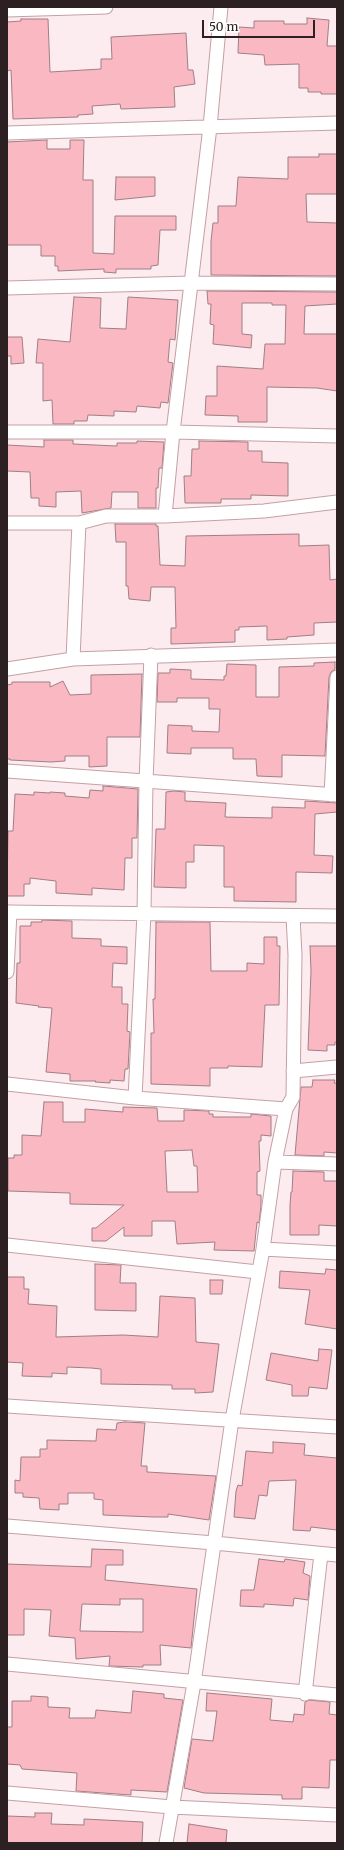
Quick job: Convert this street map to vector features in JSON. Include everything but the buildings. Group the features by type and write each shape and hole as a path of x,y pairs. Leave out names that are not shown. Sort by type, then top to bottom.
{"street":[{"path":"7,10 106,7"},
{"path":"165,516 173,432 210,127 221,7"},
{"path":"7,133 337,122"},
{"path":"7,288 191,283 337,284"},
{"path":"7,432 173,432 337,436"},
{"path":"7,523 79,523 106,516 165,516 264,510 337,502"},
{"path":"73,659 79,523"},
{"path":"7,669 73,659 151,655 337,650"},
{"path":"135,1098 144,913 146,782 151,655"},
{"path":"7,771 334,795 337,677"},
{"path":"7,972 9,912 337,916"},
{"path":"166,1843 194,1683 232,1420 262,1249 275,1162 286,1109 293,1097 295,955 293,916"},
{"path":"293,1071 337,1067"},
{"path":"7,1084 135,1098 286,1109"},
{"path":"275,1162 337,1164"},
{"path":"7,1245 258,1272"},
{"path":"262,1249 337,1253"},
{"path":"7,1406 337,1427"},
{"path":"7,1526 337,1555"},
{"path":"305,1694 321,1554"},
{"path":"7,1664 337,1696"},
{"path":"7,1793 172,1807 337,1815"}]}
